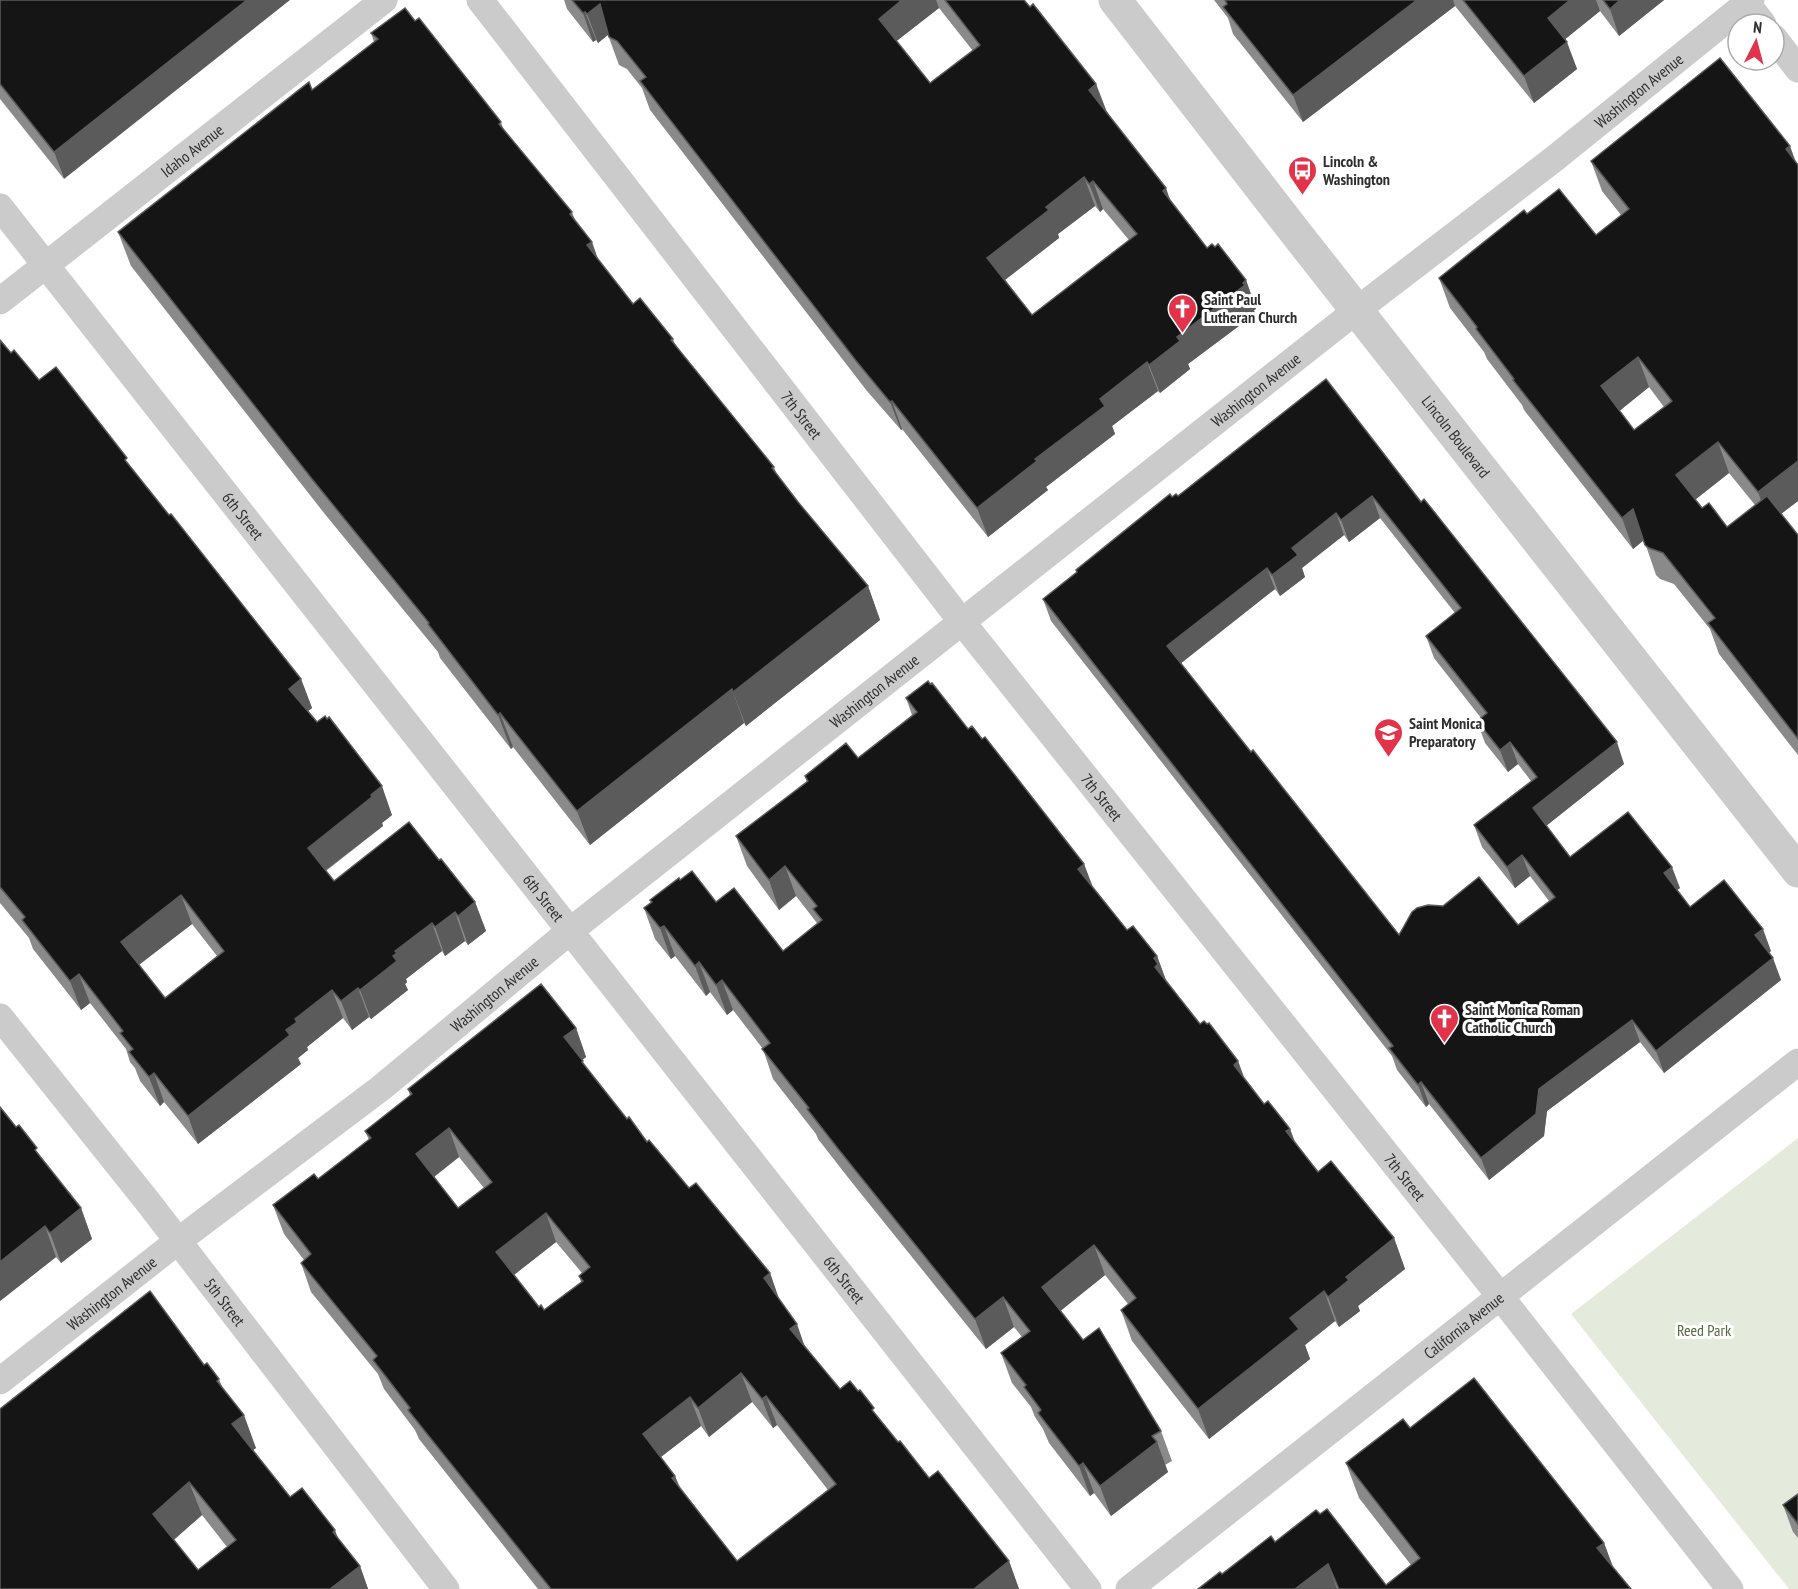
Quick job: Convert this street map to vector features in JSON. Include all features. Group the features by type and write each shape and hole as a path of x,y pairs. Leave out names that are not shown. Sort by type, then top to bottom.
{"street":[{"name":"Idaho Avenue","path":"0,301 384,0"},
{"name":"7th Street","path":"480,0 962,622 1500,1296 1730,1589"},
{"name":"Lincoln Boulevard","path":"1115,0 1798,871"},
{"name":"Washington Avenue","path":"0,1381 178,1241 381,1088 570,932 1357,310 1751,7"},
{"path":"1786,54 1798,69"},
{"name":"6th Street","path":"0,207 1088,1589"},
{"name":"5th Street","path":"0,1017 178,1241 446,1589"},
{"name":"California Avenue","path":"1129,1589 1798,1062"}],"green space":[{"name":"Reed Park","path":"1798,1138 1798,1589 1789,1589 1571,1314"}],"building":[{"path":"0,0 247,0 54,152 0,84"},
{"path":"572,0 902,0 879,19 930,83 980,45 945,0 1024,0 1030,7 1033,4 1096,84 1089,90 1166,188 1163,191 1207,248 1212,244 1215,247 1218,244 1246,280 1243,283 1245,285 1177,337 1180,341 1149,365 1147,362 1100,399 1105,406 1035,459 1037,461 977,508 892,401 890,402 857,362 640,81 646,77 617,41 609,37 600,4 587,14 583,13","holes":["1084,177 1089,184 1093,181 1137,234 1032,315 987,258 1049,210 1046,207"]},
{"path":"1225,0 1417,0 1293,95 1223,7 1227,4"},
{"path":"1463,0 1570,0 1548,18 1567,42 1524,76"},
{"path":"1603,0 1620,0 1610,9"},
{"path":"405,8 415,21 419,18 501,122 499,124 572,212 570,214 592,242 587,245 633,304 640,298 673,339 671,340 774,467 772,468 798,502 868,586 577,811 500,713 498,715 429,623 312,479 118,232 309,82 312,90 378,39 371,33"},
{"path":"1720,58 1726,66 1726,72 1731,72 1790,146 1786,149 1798,165 1798,461 1758,492 1718,442 1676,475 1702,508 1709,503 1727,527 1767,496 1798,535 1798,739 1708,623 1715,618 1663,553 1645,545 1633,509 1622,518 1513,380 1476,329 1477,327 1439,278 1524,210 1527,214 1559,189 1596,235 1629,209 1591,161","holes":["1638,357 1672,401 1634,430 1601,386"]},
{"path":"0,340 11,353 14,350 39,380 56,367 127,458 125,460 169,515 171,514 301,679 289,689 317,722 325,716 327,719 329,717 382,786 371,795 372,797 308,848 334,881 409,822 475,902 458,916 455,912 435,927 432,923 395,951 397,953 393,956 397,961 360,990 358,988 341,1001 332,990 295,1019 297,1022 286,1030 290,1035 188,1116 154,1073 149,1077 129,1052 133,1049 120,1033 123,1031 79,974 70,981 22,920 25,917 0,887","holes":["181,895 224,951 165,998 121,942"]},
{"path":"1326,379 1421,502 1424,499 1617,742 1533,808 1570,857 1628,812 1672,867 1664,873 1690,907 1724,880 1763,929 1755,935 1773,958 1656,1051 1632,1020 1539,1089 1536,1114 1481,1158 1421,1082 1418,1085 1389,1048 1393,1046 1043,599 1170,494 1172,497 1176,494 1178,496","holes":["1372,496 1461,608 1426,636 1487,713 1477,721 1500,750 1510,742 1537,777 1474,825 1507,867 1522,855 1555,897 1518,925 1479,877 1443,906 1428,905 1417,908 1412,912 1399,935 1253,750 1251,752 1167,646 1267,568 1272,575 1298,555 1292,548 1336,513 1341,520"]},
{"path":"928,681 968,729 972,726 982,739 985,737 1084,864 1078,869 1127,930 1133,926 1157,956 1154,958 1158,964 1155,967 1200,1024 1204,1021 1209,1023 1238,1061 1234,1065 1264,1104 1268,1101 1290,1129 1286,1131 1318,1172 1331,1161 1394,1238 1346,1277 1349,1280 1328,1297 1324,1291 1290,1318 1299,1329 1198,1409 1121,1310 1136,1298 1094,1245 1042,1287 1083,1340 1099,1328 1161,1431 1152,1436 1157,1442 1100,1486 1083,1463 1079,1466 1038,1413 1041,1410 1024,1387 1026,1385 1001,1353 1030,1331 1003,1297 975,1319 839,1150 762,1049 770,1043 722,980 716,985 699,962 695,966 664,926 660,928 644,908 652,902 650,900 692,871 716,902 734,888 783,951 822,920 813,909 817,906 785,866 769,880 736,836 808,781 805,776 846,743 858,758 917,712 906,698"},
{"path":"541,984 576,1028 564,1037 627,1119 629,1117 647,1142 649,1140 689,1188 696,1183 770,1273 764,1278 797,1324 790,1329 840,1389 850,1381 858,1391 860,1390 874,1408 872,1410 929,1478 938,1471 1009,1561 974,1589 551,1589 408,1410 410,1408 373,1360 377,1356 301,1263 311,1254 273,1205 314,1174 318,1179 371,1138 365,1131 412,1094 408,1089","holes":["449,1128 492,1182 458,1208 416,1154","546,1213 590,1267 579,1276 583,1281 544,1310 541,1305 539,1307 496,1252","741,1373 762,1399 766,1396 836,1484 737,1561 672,1478 675,1476 643,1434 690,1397 698,1408"]},
{"path":"0,1107 16,1127 19,1125 37,1148 35,1150 81,1208 50,1233 45,1226 0,1262"},
{"path":"150,1291 204,1365 207,1363 219,1379 217,1381 244,1415 232,1424 290,1497 302,1488 360,1566 330,1589 0,1589 0,1409","holes":["189,1482 236,1540 198,1570 153,1514"]},
{"path":"1474,1378 1604,1543 1597,1548 1631,1589 1339,1589 1328,1564 1295,1589 1198,1589 1220,1572 1222,1574 1271,1536 1275,1542 1316,1510 1320,1514 1327,1509 1386,1585 1420,1558 1346,1463 1403,1419 1410,1428"},
{"path":"1798,1494 1798,1524 1783,1505"}],"place":[{"name":"Lincoln & Washington","path":"1302,196"},
{"name":"Saint Paul Lutheran Church","path":"1183,334"},
{"name":"Saint Monica Preparatory","path":"1388,758"},
{"name":"Saint Monica Roman Catholic Church","path":"1444,1044"}]}
